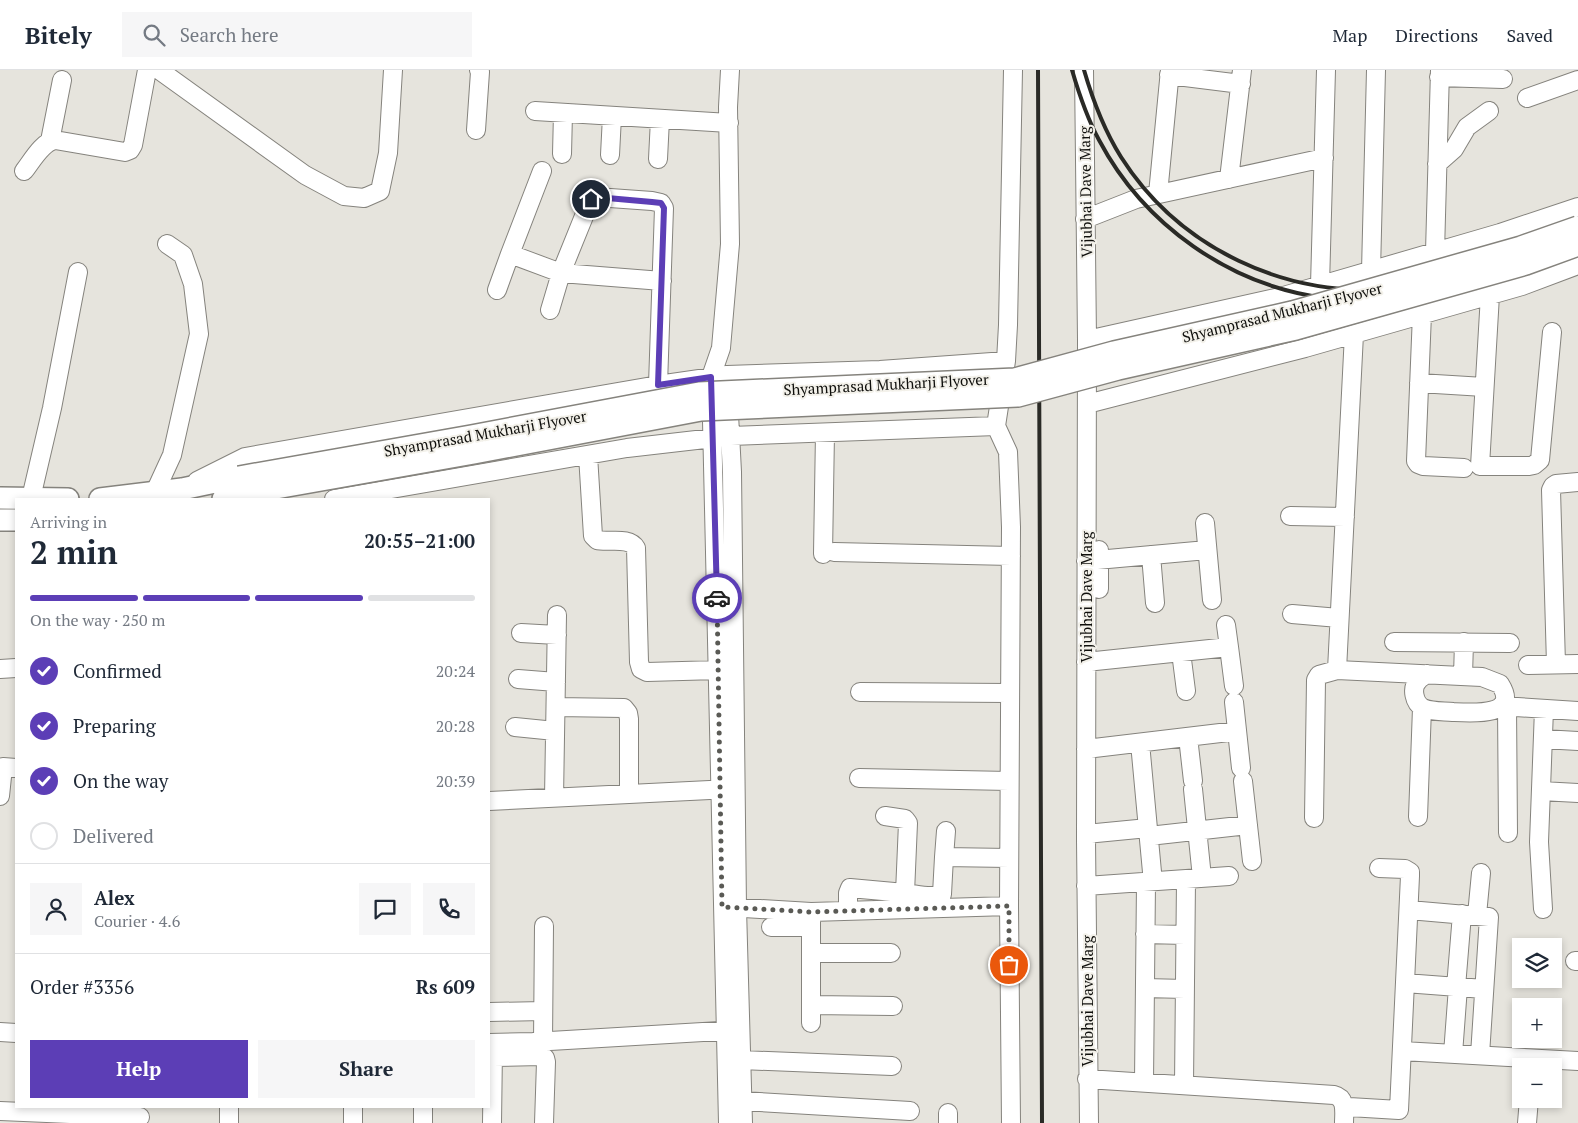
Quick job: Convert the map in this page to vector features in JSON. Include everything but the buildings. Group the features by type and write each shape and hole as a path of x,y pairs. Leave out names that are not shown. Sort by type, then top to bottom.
{"main road":[{"name":"Shyamprasad Mukharji Flyover","path":"235,490 471,436 699,393 1015,379 1114,352 1292,312 1521,247 1578,227"},
{"name":"Shyamprasad Mukharji Flyover","path":"108,498 182,489 235,490 474,454 701,410 1018,396 1118,369 1296,329 1526,264 1578,245"},
{"path":"0,498 31,498"},
{"path":"0,520 15,520"}],"street":[{"path":"24,171 45,145 55,140 125,152 130,150 133,145 147,70"},
{"path":"159,70 305,175 344,196 364,198 380,191 388,153 393,70"},
{"path":"476,130 479,70"},
{"path":"728,1123 733,1031 727,789 718,670 713,438 730,244 730,70"},
{"path":"1011,1123 1009,693 1011,556 1008,452 996,426 1006,361 1012,173 1012,70"},
{"name":"Vijubhai Dave Marg","path":"1084,70 1087,404 1093,561 1086,662 1087,1079 1089,1123"},
{"path":"1320,285 1326,70"},
{"path":"1370,271 1376,70"},
{"path":"1158,194 1170,73 1241,77 1229,179"},
{"path":"1435,252 1439,73 1503,81"},
{"path":"50,141 62,80"},
{"path":"1527,98 1578,80"},
{"path":"535,111 729,123"},
{"path":"1437,164 1454,149 1468,127 1489,111"},
{"path":"562,154 563,113"},
{"path":"610,155 612,116"},
{"path":"658,159 660,119"},
{"path":"1085,219 1136,199 1324,158"},
{"path":"497,290 542,170"},
{"path":"550,310 561,273 591,199 596,197 661,203 664,208 658,385"},
{"path":"1087,340 1270,300 1500,233 1578,207"},
{"path":"154,492 172,455 199,334 193,284 182,256 167,244"},
{"path":"510,254 561,273 662,281"},
{"path":"1087,404 1305,348 1522,286 1578,265"},
{"path":"31,498 52,408 78,272"},
{"path":"1490,295 1480,466 1534,465 1540,460 1552,332"},
{"path":"1422,314 1416,461 1423,466 1464,468"},
{"path":"1337,670 1354,334"},
{"path":"182,489 245,457 658,385 719,376 880,370 1006,361"},
{"path":"719,376 730,436 734,653 727,789"},
{"path":"1419,382 1484,388"},
{"path":"348,498 376,496 443,479 627,448 730,436 996,426"},
{"path":"825,433 829,553 1011,556"},
{"path":"588,455 594,536 596,540 602,542 629,541 636,548 640,669 647,672 718,670"},
{"path":"1556,664 1552,490 1556,484 1578,482"},
{"path":"1290,516 1345,517"},
{"path":"1205,523 1212,600"},
{"path":"1098,528 1093,561 1100,589"},
{"path":"1093,561 1207,550"},
{"path":"1151,555 1155,602"},
{"path":"1292,614 1339,618"},
{"path":"554,798 557,615"},
{"path":"1226,625 1252,861"},
{"path":"521,633 557,635"},
{"path":"1394,642 1510,643"},
{"path":"1462,676 1464,642"},
{"path":"1086,662 1229,647"},
{"path":"1181,652 1186,691"},
{"path":"1528,664 1578,664"},
{"path":"0,669 15,668"},
{"path":"1314,818 1316,680 1319,674 1337,670 1482,677 1500,684 1505,695 1508,833"},
{"path":"1418,817 1422,708 1414,695 1415,685 1419,679 1427,674"},
{"path":"518,679 556,682"},
{"path":"860,692 1009,693"},
{"path":"1422,708 1478,713 1490,712 1504,706 1578,711"},
{"path":"556,707 624,708 628,712 629,794"},
{"path":"1544,709 1539,842 1544,909"},
{"path":"515,727 555,730"},
{"path":"1086,749 1237,732"},
{"path":"1188,737 1201,868"},
{"path":"1543,739 1578,741"},
{"path":"1140,743 1148,832 1149,877 1145,934 1144,1082"},
{"path":"0,796 3,767 15,768"},
{"path":"859,778 1009,781"},
{"path":"490,801 727,789"},
{"path":"1541,791 1578,793"},
{"path":"886,816 905,819 908,823 905,893"},
{"path":"1086,834 1197,831 1248,826"},
{"path":"848,911 848,893 850,888 932,896 942,894 946,831"},
{"path":"944,857 1009,858"},
{"path":"1344,1115 1350,1107 1399,1116 1410,876 1408,870 1379,868"},
{"path":"1453,1054 1457,987 1470,914 1481,873"},
{"path":"1086,886 1149,877 1186,880 1229,876"},
{"path":"1184,1085 1186,880"},
{"path":"771,927 848,911 1009,906"},
{"path":"730,907 811,919"},
{"path":"1409,910 1489,916 1480,1055"},
{"path":"810,1024 811,919"},
{"path":"543,1042 544,926"},
{"path":"1145,934 1185,934"},
{"path":"811,954 892,953"},
{"path":"1405,983 1484,989"},
{"path":"1145,988 1185,989"},
{"path":"811,1005 893,1006"},
{"path":"490,1012 543,1011"},
{"path":"491,1051 543,1042 733,1031"},
{"path":"733,1031 741,1060 743,1123"},
{"path":"0,1032 15,1032"},
{"path":"491,1051 492,1123"},
{"path":"491,1051 541,1056 544,1058 546,1062 544,1123"},
{"path":"1402,1051 1480,1055 1512,1059"},
{"path":"741,1060 892,1066"},
{"path":"1562,1061 1578,1061"},
{"path":"1087,1079 1334,1095 1339,1096 1342,1100 1344,1115"},
{"path":"742,1101 910,1111"},
{"path":"229,1108 229,1123"},
{"path":"352,1108 352,1123"},
{"path":"423,1108 423,1123"},
{"path":"1527,1123 1528,1108"},
{"path":"0,1111 140,1116"}],"railway":[{"path":"1038,70 1042,1123"},
{"path":"1072,70 1084,106 1099,140 1118,171 1140,199 1165,224 1193,246 1224,265 1256,280 1291,291 1326,298 1350,300 1409,298 1438,291 1578,243"},
{"path":"1084,70 1095,104 1109,136 1121,157 1145,189 1173,217 1204,241 1239,261 1275,275 1314,285 1353,289 1401,287 1425,283 1578,234"}],"way so far":[{"path":"717,598 722,907 811,912 1009,906 1009,965"}],"route":[{"path":"591,199 596,197 661,203 664,208 658,385 711,377 717,598"}]}
